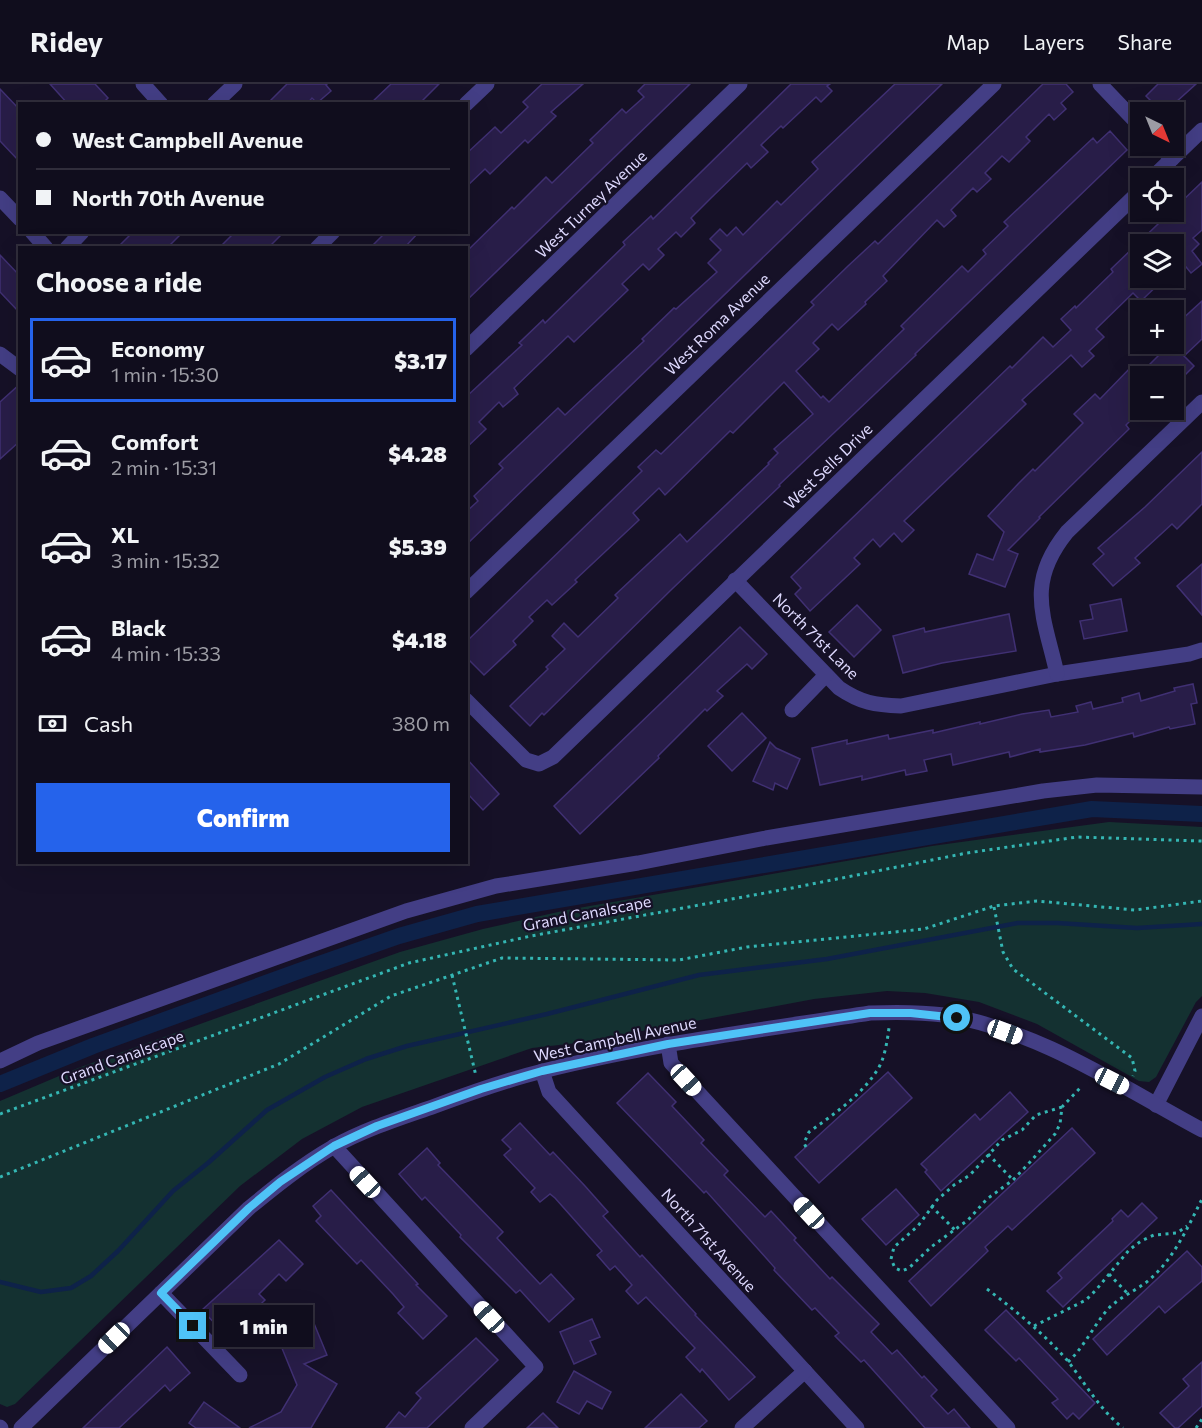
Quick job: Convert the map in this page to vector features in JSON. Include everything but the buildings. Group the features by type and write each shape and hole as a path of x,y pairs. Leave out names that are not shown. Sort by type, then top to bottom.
{"street":[{"path":"143,84 159,102"},
{"path":"216,102 235,84"},
{"path":"468,102 487,84"},
{"name":"West Turney Avenue","path":"468,347 740,84"},
{"name":"West Roma Avenue","path":"468,590 993,84"},
{"path":"1100,84 1130,116"},
{"path":"1163,168 1202,130"},
{"path":"1169,156 1172,159"},
{"path":"0,198 18,217"},
{"name":"West Sells Drive","path":"468,702 526,760 539,764 553,757 1130,201"},
{"path":"34,234 44,246"},
{"path":"69,246 80,234"},
{"path":"319,246 331,234"},
{"path":"0,354 18,368"},
{"path":"1057,674 1040,601 1042,575 1053,549 1067,532 1202,402"},
{"name":"North 71st Lane","path":"735,580 839,688 858,699 876,705 901,706 1057,674 1189,654 1202,650"},
{"path":"792,710 826,675"},
{"path":"0,1060 38,1043 395,915 496,886 1043,791 1097,785 1202,787"},
{"name":"West Campbell Avenue","path":"21,1428 280,1182 334,1146 377,1126 481,1089 542,1071 668,1044 870,1013 943,1015 971,1021 1042,1046 1128,1089 1202,1130"},
{"path":"1156,1106 1202,1016"},
{"path":"668,1044 671,1063 1008,1428"},
{"name":"North 71st Avenue","path":"542,1071 549,1092 858,1428"},
{"path":"334,1146 536,1367 472,1428"},
{"path":"161,1293 240,1376"},
{"path":"742,1428 805,1371"}],"path":[{"name":"Grand Canalscape","path":"0,1114 409,963 531,936 967,853 1077,837 1202,841"},
{"path":"0,1177 279,1064 391,996 502,958 679,960 747,946 924,929 994,906 1037,901 1135,910 1202,901"},
{"path":"994,906 1003,952 1013,969 1132,1058 1135,1071 1128,1089"},
{"path":"452,974 472,1059"},
{"path":"806,1147 805,1138 809,1132 852,1099 879,1068 886,1049 890,1027"},
{"path":"1062,1107 1060,1124 1055,1134 1013,1180 987,1199 968,1220 931,1247 909,1268 902,1271 895,1268 891,1259 894,1247 918,1226 931,1206 954,1185 970,1176 1002,1140 1022,1130 1036,1115 1062,1107 1082,1086"},
{"path":"988,1154 1013,1180"},
{"path":"1068,1362 1091,1335 1107,1310 1117,1301 1141,1287 1167,1261 1189,1226 1202,1199"},
{"path":"931,1206 955,1230"},
{"path":"1034,1326 1086,1300 1129,1250 1141,1241 1154,1235 1177,1233 1189,1226"},
{"path":"1109,1274 1128,1294"},
{"path":"987,1289 1034,1326 1068,1362 1110,1416 1123,1428"},
{"path":"1196,1428 1202,1419"}],"green space":[{"path":"1109,822 1202,827 1202,996 1196,1002 1156,1077 1149,1082 1139,1081 1037,1024 979,1002 925,993 887,991 814,999 577,1043 532,1048 362,1107 302,1139 240,1186 15,1404 7,1407 0,1404 0,1101 78,1068 400,952 483,929 567,910 932,846"}],"waterway":[{"path":"0,1084 93,1046 299,971 399,936 477,914 1092,809 1202,814"},
{"path":"0,1282 41,1292 71,1288 91,1276 118,1251 173,1191 267,1110 325,1077 366,1059 407,1046 547,1014 699,975 827,959 1018,923 1137,928 1202,924"}],"route":[{"path":"193,1326 161,1293 249,1208 280,1182 334,1146 377,1126 481,1089 542,1071 668,1044 870,1013 911,1013 957,1018"}]}
